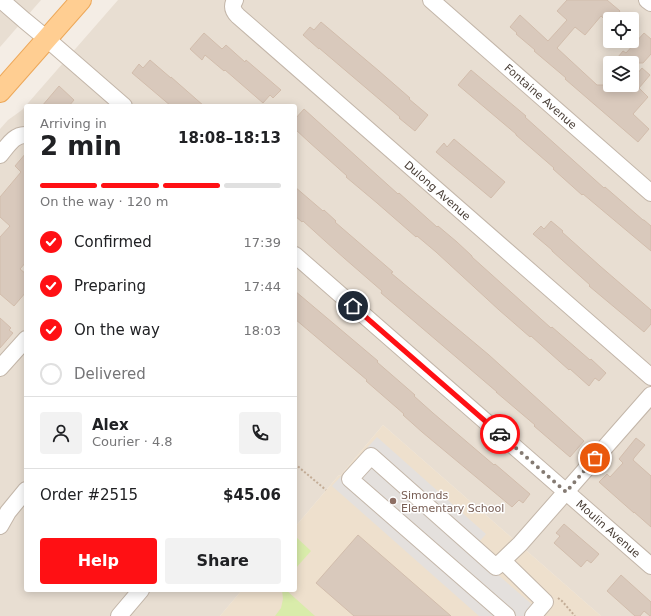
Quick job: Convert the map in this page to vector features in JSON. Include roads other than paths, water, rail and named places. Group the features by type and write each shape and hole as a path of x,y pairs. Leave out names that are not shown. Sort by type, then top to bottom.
{"main road":[{"path":"0,92 81,0"}],"street":[{"path":"1,0 122,104"},
{"name":"Dulong Avenue","path":"234,0 232,6 238,16 651,377"},
{"name":"Fontaine Avenue","path":"431,0 651,192"},
{"path":"647,0 651,4"},
{"path":"0,155 17,136 24,135"},
{"name":"Moulin Avenue","path":"297,257 651,566"},
{"path":"0,368 24,341"},
{"path":"507,616 350,479 371,456 496,567 520,544 651,394"},
{"path":"0,526 8,512 24,492"},
{"path":"503,561 545,602 532,616"},
{"path":"119,616 139,592"}],"place":[{"name":"Simonds Elementary School","path":"393,501"}]}
